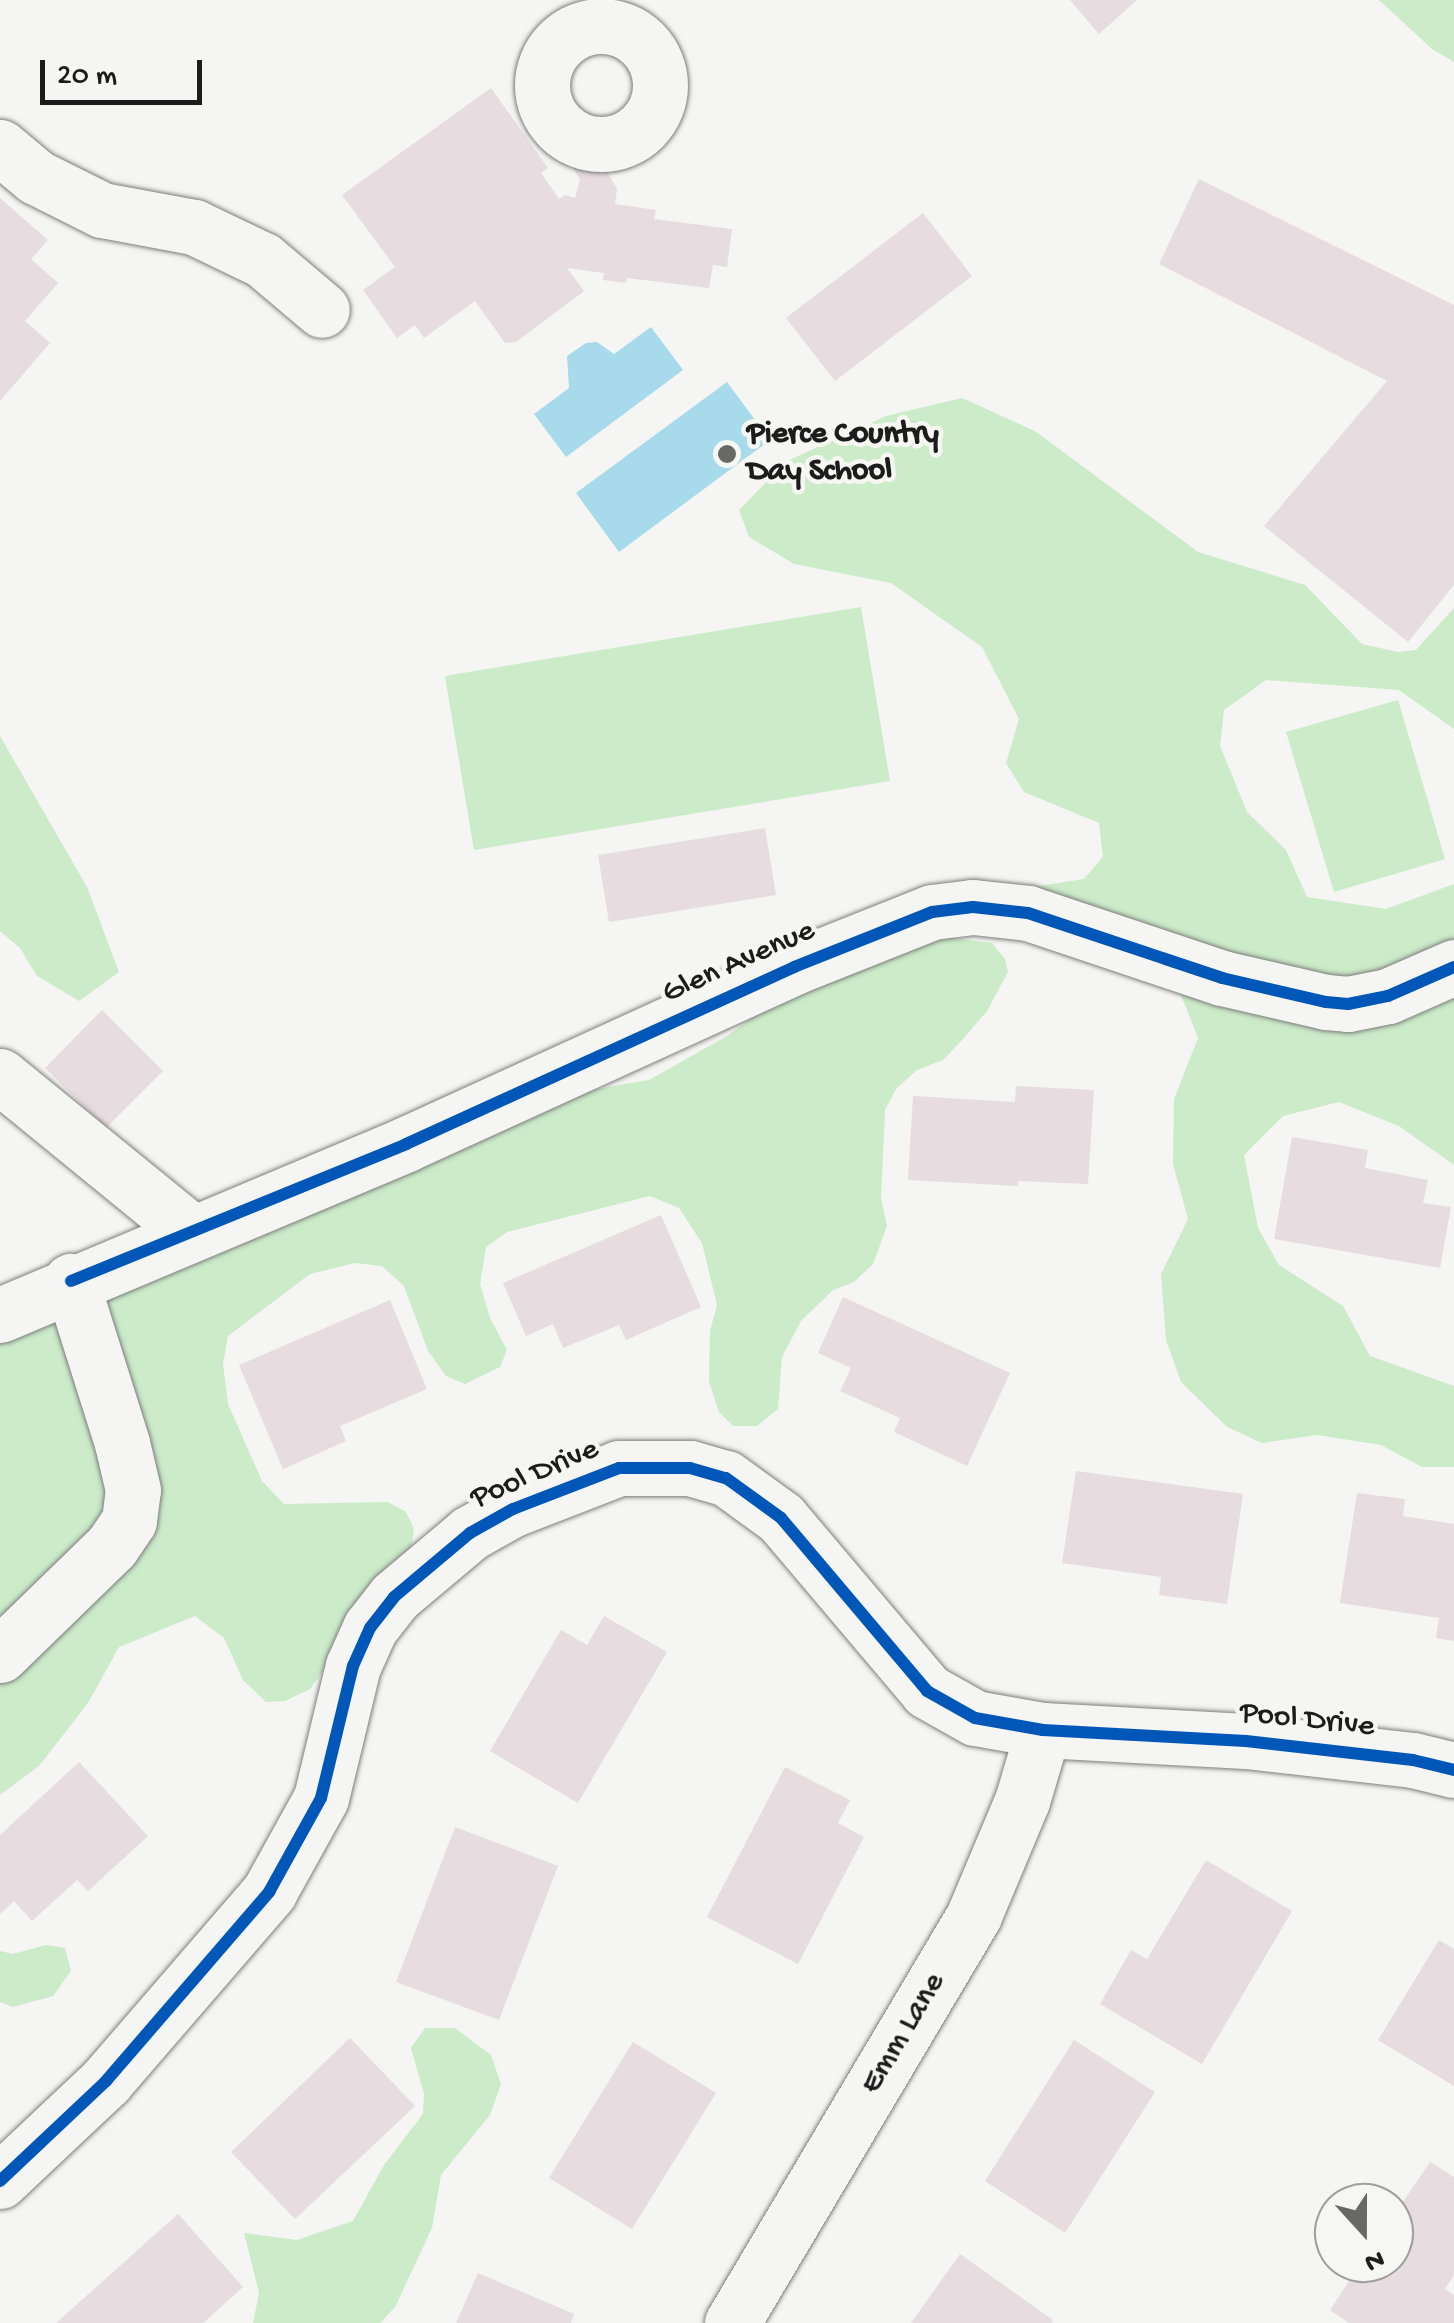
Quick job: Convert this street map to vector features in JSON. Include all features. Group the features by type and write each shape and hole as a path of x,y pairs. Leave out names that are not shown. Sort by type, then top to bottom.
{"street":[{"path":"0,147 36,177 102,210 194,226 263,260 322,310"},
{"name":"Glen Avenue","path":"0,1315 72,1281 406,1144 794,967 932,912 972,908 1028,913 1222,978 1326,1002 1348,1004 1388,996 1454,967"},
{"path":"0,1076 191,1232"},
{"path":"0,1656 112,1546 129,1521 133,1490 122,1442 72,1281"},
{"name":"Pool Drive","path":"0,2181 106,2081 269,1892 321,1798 352,1666 370,1628 394,1597 470,1533 513,1508 619,1468 690,1468 726,1478 781,1518 927,1691 975,1718 1043,1730 1246,1741 1413,1760 1454,1770"},
{"name":"Emm Lane","path":"732,2323 974,1916 1022,1801 1043,1730"}],"green space":[{"path":"1379,0 1454,0 1454,62 1432,49"},
{"path":"962,398 1035,431 1198,552 1305,585 1362,644 1398,652 1416,650 1454,608 1454,729 1399,690 1266,680 1224,710 1220,746 1247,812 1286,850 1307,897 1386,909 1454,884 1454,1165 1399,1126 1339,1102 1283,1116 1244,1155 1258,1228 1279,1265 1343,1306 1370,1356 1454,1386 1454,1467 1422,1467 1381,1445 1317,1435 1262,1443 1227,1427 1181,1382 1166,1340 1161,1274 1188,1219 1173,1164 1174,1099 1198,1038 1181,995 1144,952 1033,887 1084,879 1103,857 1099,823 1024,792 1006,763 1019,719 982,647 891,583 794,564 749,537 739,510 787,461 886,416"},
{"path":"861,607 890,781 474,850 445,676"},
{"path":"1398,700 1445,859 1334,892 1286,732"},
{"path":"0,736 87,887 119,972 79,1001 37,976 20,948 0,931"},
{"path":"952,938 992,943 1005,959 1008,972 987,1011 943,1060 917,1070 896,1089 885,1110 881,1199 887,1226 873,1264 854,1282 833,1290 801,1321 782,1357 778,1409 757,1426 733,1426 719,1412 709,1382 710,1331 717,1305 702,1243 679,1208 650,1196 507,1232 486,1247 480,1284 490,1318 507,1350 500,1367 465,1384 446,1376 428,1351 404,1286 382,1266 355,1263 310,1274 228,1336 223,1364 228,1404 262,1481 284,1504 388,1502 406,1512 414,1529 411,1550 310,1689 285,1701 266,1702 243,1680 224,1638 195,1616 119,1647 88,1703 39,1766 0,1795 0,1315 106,1267 117,1296 140,1279 450,1141 529,1120 573,1093 649,1080 727,1036 777,1000 917,941"},
{"path":"46,1945 65,1948 71,1971 53,1996 13,2007 0,2002 0,1951 13,1954"},
{"path":"425,2028 455,2028 491,2055 501,2084 490,2115 441,2175 432,2228 395,2307 380,2323 253,2323 259,2293 244,2233 297,2240 353,2221 384,2165 423,2114 424,2094 411,2048"}],"water":[{"path":"651,327 683,370 566,457 534,414 569,388 567,356 586,343 597,342 614,354"},
{"path":"727,382 770,440 619,552 576,493"}],"building":[{"path":"1070,0 1137,0 1099,34"},
{"path":"491,88 548,168 541,173 559,199 565,195 575,198 580,180 571,164 595,150 617,189 615,204 656,210 654,219 732,229 727,267 713,265 709,288 627,278 626,283 603,280 604,273 567,268 584,291 516,342 505,343 475,301 424,338 415,325 397,338 363,290 395,267 342,195"},
{"path":"1199,179 1454,305 1454,585 1408,642 1264,526 1387,381 1159,264"},
{"path":"0,198 48,240 31,259 58,283 25,321 50,343 0,401"},
{"path":"923,213 972,276 835,381 786,318"},
{"path":"765,828 776,895 609,922 598,855"},
{"path":"102,1010 163,1071 106,1128 45,1068"},
{"path":"1016,1086 1094,1090 1088,1184 1018,1181 1018,1186 908,1180 913,1096 1015,1102"},
{"path":"1292,1137 1368,1150 1365,1168 1428,1180 1423,1203 1451,1207 1440,1268 1274,1239"},
{"path":"661,1215 701,1307 626,1340 619,1325 563,1348 553,1324 526,1336 503,1283"},
{"path":"843,1297 1010,1373 967,1466 894,1432 900,1418 840,1391 851,1368 818,1353"},
{"path":"390,1300 427,1389 340,1426 346,1441 283,1469 239,1365"},
{"path":"1076,1471 1243,1494 1227,1604 1159,1595 1161,1577 1062,1563"},
{"path":"1357,1493 1405,1499 1403,1516 1454,1524 1454,1641 1436,1638 1439,1618 1340,1603"},
{"path":"604,1616 667,1652 578,1803 490,1751 561,1630 587,1645"},
{"path":"79,1762 148,1836 88,1891 77,1880 32,1921 14,1901 0,1914 0,1835"},
{"path":"785,1767 850,1800 838,1823 864,1837 798,1964 707,1917"},
{"path":"455,1827 558,1866 499,2020 396,1982"},
{"path":"1206,1860 1292,1911 1202,2064 1100,2004 1131,1950 1147,1959"},
{"path":"1439,1940 1454,1949 1454,2086 1378,2040"},
{"path":"350,2038 415,2106 295,2219 231,2152"},
{"path":"1074,2040 1155,2092 1065,2233 985,2181"},
{"path":"633,2042 716,2093 632,2229 549,2178"},
{"path":"1430,2162 1454,2177 1454,2275 1445,2289 1454,2295 1454,2323 1349,2323 1330,2310 1348,2283 1414,2283 1414,2186"},
{"path":"178,2214 243,2287 203,2323 56,2323"},
{"path":"960,2254 1053,2320 1051,2323 911,2323"},
{"path":"478,2273 574,2314 571,2323 456,2323"}],"cycle path":[{"path":"71,1281 406,1144 794,967 932,912 973,907 1028,913 1222,978 1326,1002 1348,1004 1388,996 1454,967"},
{"path":"0,2181 106,2081 269,1892 321,1798 353,1666 370,1628 394,1597 470,1533 513,1509 619,1468 690,1468 726,1478 781,1518 927,1691 975,1718 1043,1730 1246,1741 1413,1760 1454,1770"}],"place":[{"name":"Pierce Country Day School","path":"727,454"}]}
